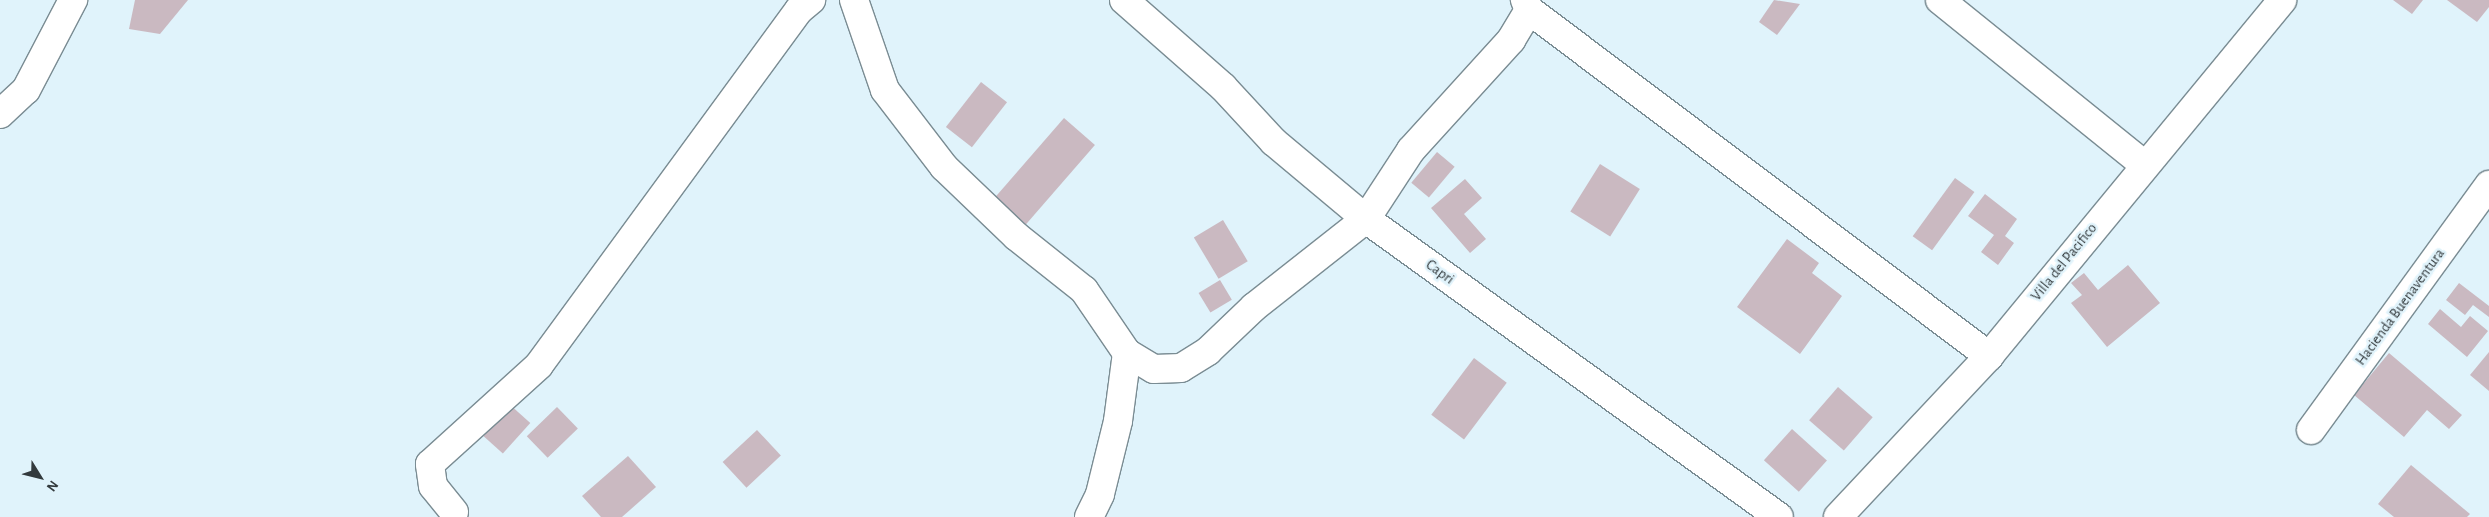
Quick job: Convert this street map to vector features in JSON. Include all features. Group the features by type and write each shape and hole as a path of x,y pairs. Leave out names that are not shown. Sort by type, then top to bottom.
{"street":[{"path":"0,114 26,90 73,0"},
{"path":"454,512 433,486 430,464 539,365 811,0"},
{"path":"854,0 885,90 944,166 1016,236 1084,290 1127,353 1154,369 1181,368 1208,351 1254,307 1366,219 1411,150 1512,40 1527,5 1989,356"},
{"name":"Capri","path":"1124,0 1223,87 1274,142 1366,219 1779,517"},
{"path":"1940,0 2143,164"},
{"name":"Villa del Pacifico","path":"1838,517 1989,356 2143,164 2282,0"},
{"name":"Hacienda Buenaventura","path":"2312,430 2489,185"},
{"path":"1089,517 1100,494 1118,421 1127,353"}],"building":[{"path":"135,0 188,0 160,34 129,29"},
{"path":"1774,0 1800,4 1777,35 1759,22"},
{"path":"2393,0 2423,0 2412,14"},
{"path":"2447,0 2489,0 2489,7 2477,22"},
{"path":"981,82 1007,102 972,147 946,127"},
{"path":"1064,118 1095,145 1025,225 994,198"},
{"path":"1437,152 1455,167 1429,197 1411,183"},
{"path":"1600,164 1640,189 1610,236 1570,211"},
{"path":"1955,178 1974,192 1932,250 1913,236"},
{"path":"1465,179 1482,198 1464,214 1486,239 1470,253 1431,208"},
{"path":"1985,194 2017,219 2005,236 2014,243 1998,265 1981,252 1994,235 1968,216"},
{"path":"1223,220 1248,261 1219,279 1194,238"},
{"path":"1787,239 1819,263 1812,273 1842,296 1800,354 1737,307"},
{"path":"2128,265 2160,303 2107,347 2071,303 2082,295 2071,283 2084,273 2098,290"},
{"path":"1220,280 1232,300 1210,313 1199,293"},
{"path":"2459,283 2489,306 2489,317 2473,305 2465,315 2446,300"},
{"path":"2440,309 2461,327 2470,316 2488,331 2467,357 2428,324"},
{"path":"2489,352 2489,391 2470,375"},
{"path":"2389,353 2462,415 2449,429 2427,410 2404,437 2354,395"},
{"path":"1474,358 1507,383 1464,439 1431,415"},
{"path":"1838,387 1873,417 1844,450 1809,420"},
{"path":"508,403 530,423 503,454 481,433"},
{"path":"557,407 578,429 548,458 527,436"},
{"path":"1792,429 1827,460 1799,492 1764,460"},
{"path":"757,430 781,456 746,488 723,462"},
{"path":"628,456 656,487 622,517 601,517 582,496"},
{"path":"2411,465 2470,514 2467,517 2394,517 2378,504"}]}
